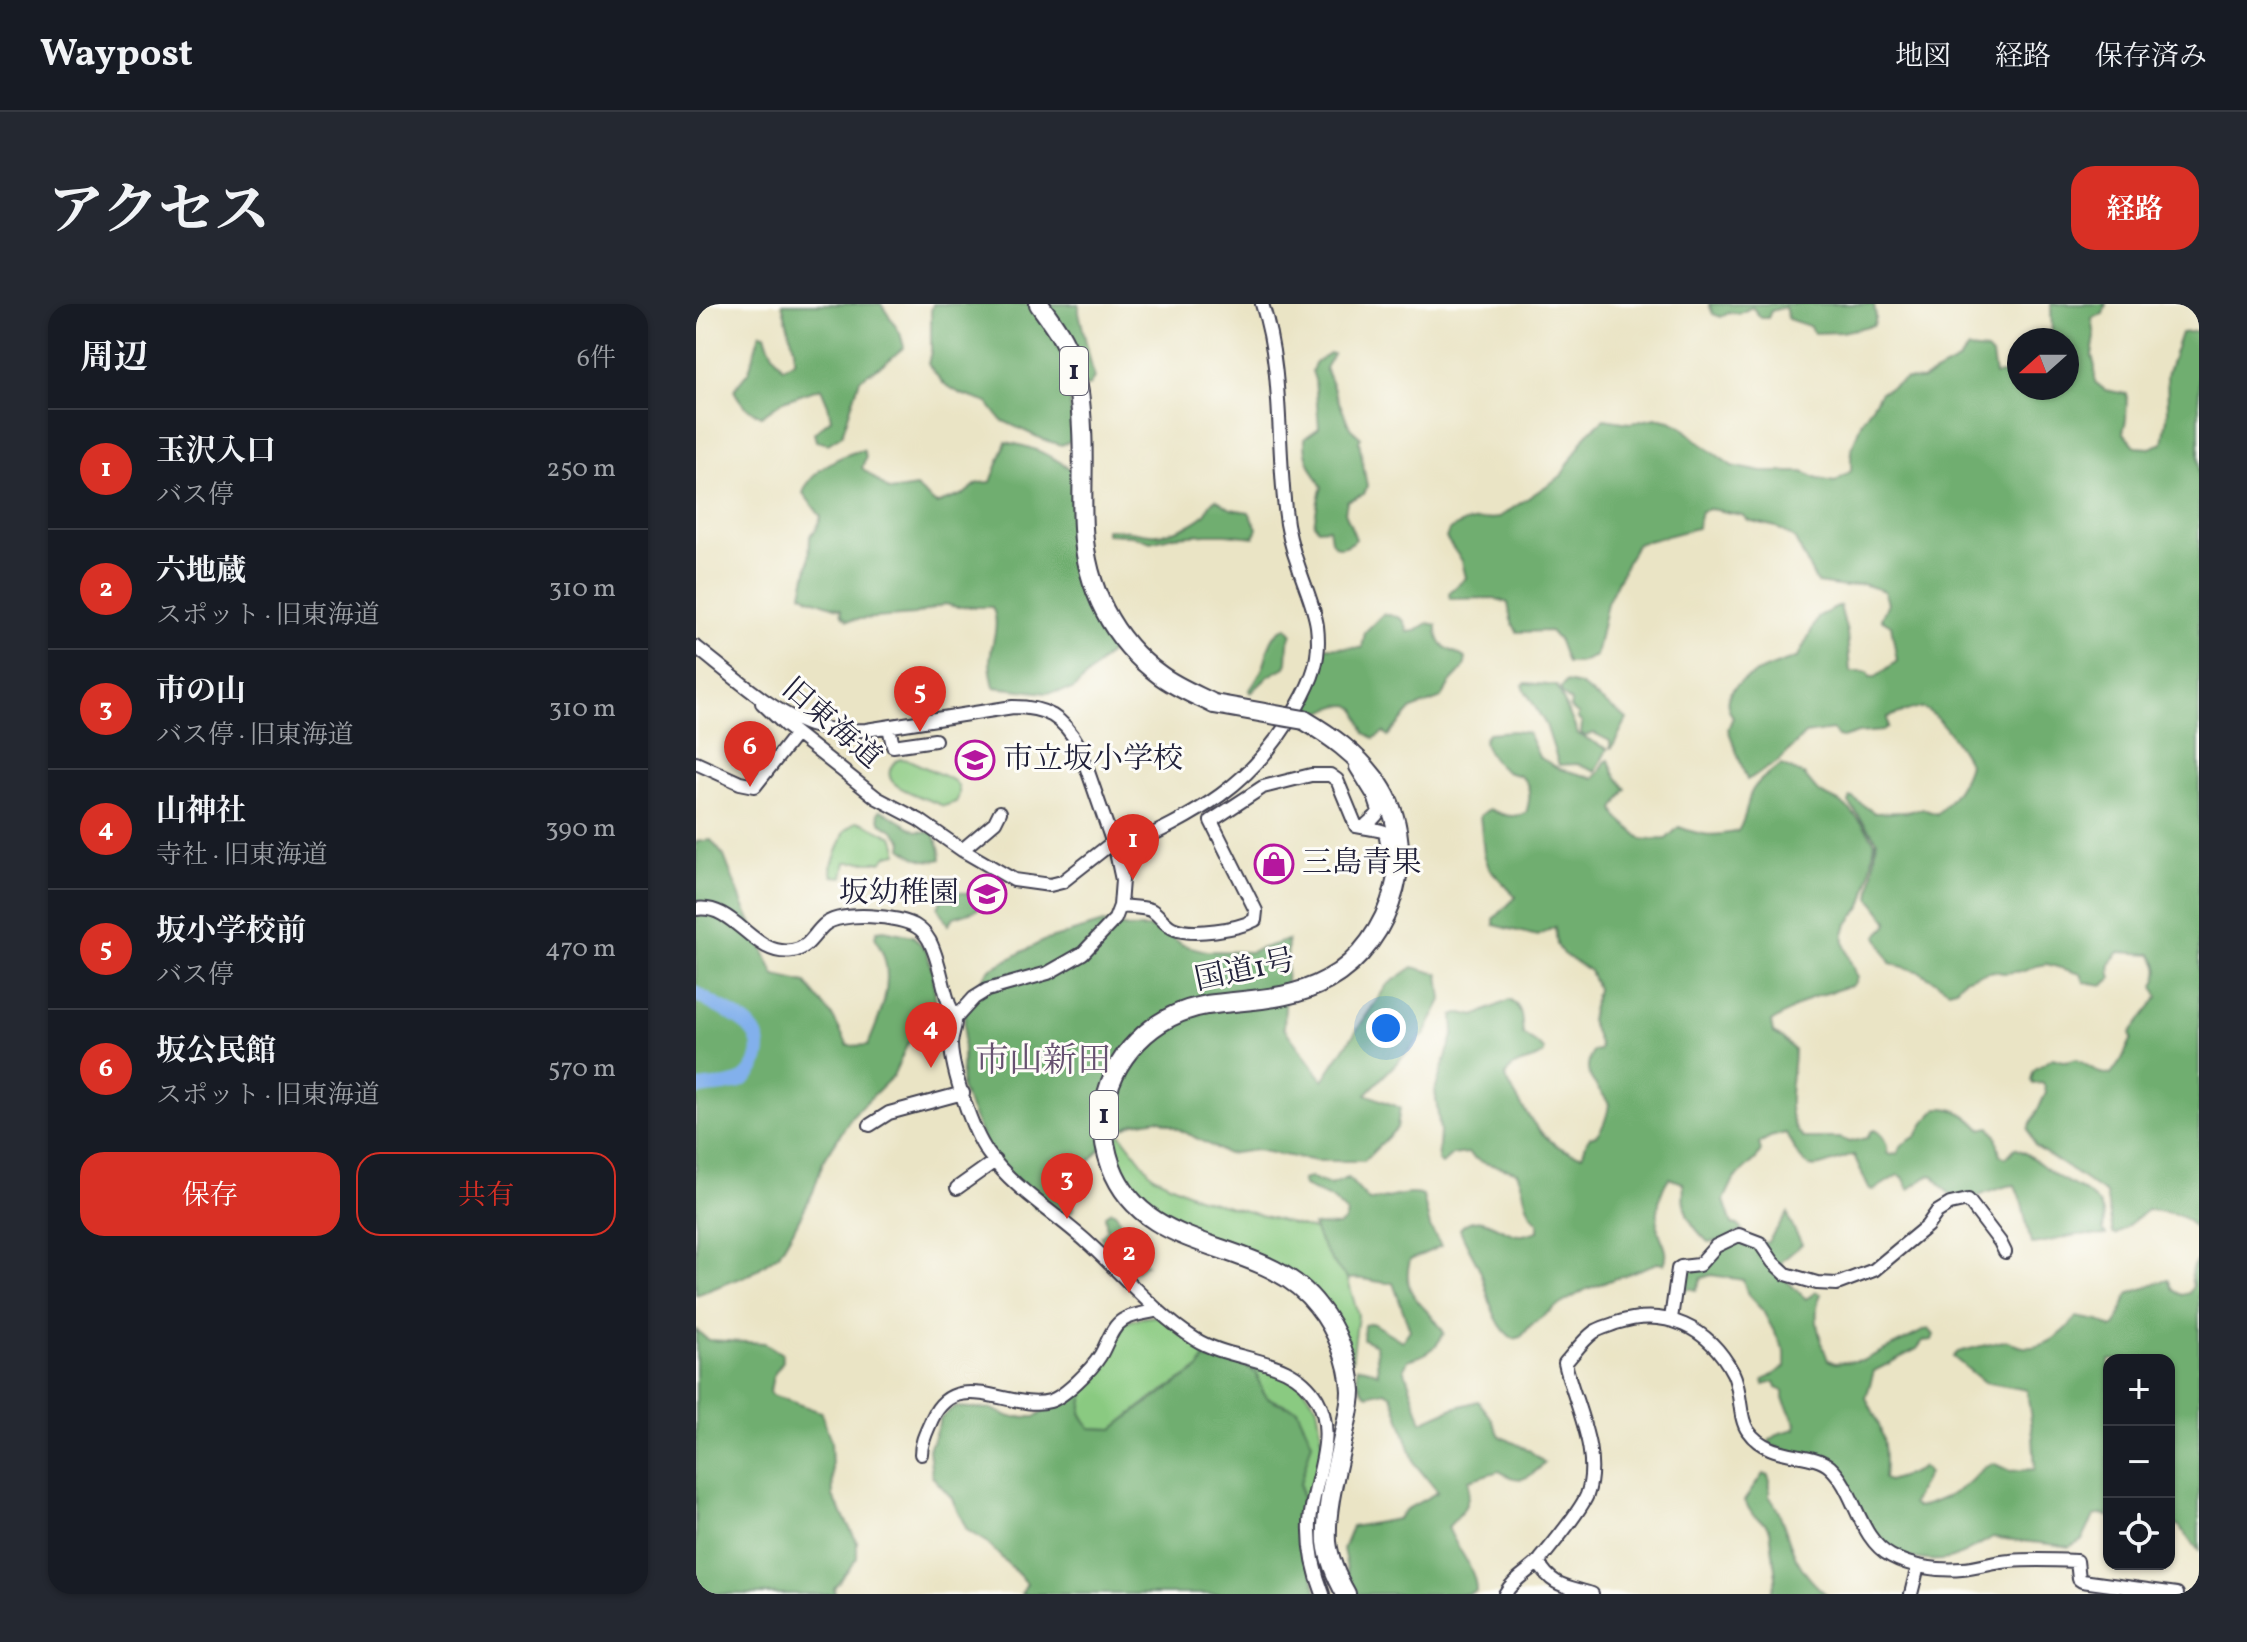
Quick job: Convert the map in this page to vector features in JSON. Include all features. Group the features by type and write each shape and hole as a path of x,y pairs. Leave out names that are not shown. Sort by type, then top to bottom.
{"highway":[{"name":"国道1号","path":"1039,304 1062,338 1071,358 1081,404 1083,529 1087,564 1095,593 1109,620 1143,661 1162,677 1214,704 1304,720 1328,734 1349,750 1375,779 1393,813 1399,850 1394,893 1375,936 1354,959 1328,980 1299,992 1205,1006 1181,1013 1153,1028 1136,1041 1120,1061 1104,1111 1103,1135 1114,1174 1145,1215 1183,1236 1256,1261 1275,1271 1306,1292 1328,1320 1348,1369 1351,1390 1327,1542 1338,1581 1346,1594"}],"street":[{"name":"旧東海道","path":"696,647 756,693 770,713 877,798 919,820 962,850 1014,880 1050,885 1062,882 1114,847 1199,810 1230,790 1262,759 1286,728 1312,681 1318,643 1317,626 1286,519 1273,354 1262,304"},
{"path":"756,693 787,714 813,726 844,731 1013,707 1045,711 1070,730 1079,746 1114,847 1122,880 1120,906 1115,919 1083,953 1048,973 987,990 974,998 955,1019"},
{"path":"889,727 893,746 935,740"},
{"path":"696,763 740,783 755,786 796,734"},
{"path":"1328,734 1340,752 1357,768 1374,796 1379,811 1365,827"},
{"path":"1120,906 1151,910 1171,928 1183,932 1247,924 1255,920 1256,911 1211,821 1263,787 1311,775 1330,775 1337,780 1356,826 1385,832 1390,861 1389,881 1394,893"},
{"path":"962,850 995,822 1000,812"},
{"path":"696,909 717,910 762,943 781,952 798,950 824,925 849,916 906,921 922,931 933,948 955,1019 951,1044 953,1060 974,1129 995,1161 1158,1310 1196,1340 1273,1365 1296,1376 1316,1397 1324,1414 1327,1432 1310,1524 1313,1562 1323,1594"},
{"path":"870,1125 889,1113 963,1093"},
{"path":"957,1188 995,1161"},
{"path":"1671,1319 1678,1269 1699,1265 1716,1246 1739,1235 1760,1243 1786,1274 1817,1283 1837,1284 1874,1270 1927,1226 1937,1212 1950,1204 1968,1200 2005,1252"},
{"path":"921,1454 921,1444 937,1408 948,1398 965,1393 1041,1403 1054,1400 1099,1359 1116,1325 1124,1318 1158,1310"},
{"path":"1505,1594 1538,1562 1579,1508 1589,1485 1587,1437 1565,1363 1596,1330 1639,1318 1671,1319 1711,1342 1733,1374 1741,1397 1745,1428 1752,1436 1781,1453 1824,1463 1832,1469 1874,1542 1891,1557 1918,1566 1959,1569 2013,1561 2077,1561 2079,1579 2082,1581 2177,1594"},
{"path":"1538,1562 1556,1583 1592,1594"},
{"path":"1911,1594 1918,1566"}],"green space":[{"path":"782,304 881,304 900,333 904,347 860,379 842,435 828,444 816,441 814,433 831,419 821,388 783,401 761,416 745,406 734,390 749,371 760,333 765,334 783,368 794,361 794,348"},
{"path":"933,304 1079,304 1094,377 1090,385 1069,393 1074,439 1062,445 1044,440 1001,420 988,403 961,394 943,383 928,364"},
{"path":"1709,304 1874,304 1876,317 1874,325 1842,332 1814,333 1809,326 1788,319 1785,307 1771,311 1768,318 1761,318 1752,307 1739,314 1731,312 1721,317 1713,314"},
{"path":"2051,304 2106,304 2103,314 2092,318 2095,382 2105,390 2127,394 2123,432 2136,447 2150,448 2163,443 2168,411 2167,375 2181,333 2199,331 2199,1234 2183,1218 2147,1210 2116,1235 2113,1234 2106,1194 2035,1146 2028,1129 2046,1093 2042,1083 2033,1084 2034,1070 2053,1058 2066,1062 2076,1059 2100,1073 2111,1075 2132,1038 2130,1033 2158,997 2154,986 2158,969 2151,954 2119,952 2111,964 2112,978 2104,985 2084,982 2081,974 2047,964 2025,971 1994,971 1977,975 1964,979 1956,988 1949,990 1920,972 1890,963 1877,936 1888,921 1870,898 1877,840 1849,803 1851,797 1875,813 1923,809 1937,814 1956,791 1969,764 1940,722 1919,708 1887,717 1888,727 1883,731 1843,738 1833,730 1805,734 1779,761 1747,780 1728,729 1733,717 1728,705 1729,695 1748,678 1798,657 1819,616 1840,606 1847,633 1850,672 1868,672 1870,677 1876,677 1897,661 1891,625 1881,619 1888,603 1884,591 1862,584 1845,587 1817,583 1795,539 1776,527 1748,520 1742,515 1710,509 1701,511 1697,528 1636,544 1607,603 1596,656 1579,663 1567,663 1559,641 1550,631 1517,632 1508,603 1494,598 1450,599 1449,593 1466,578 1462,561 1446,538 1449,530 1465,522 1498,518 1561,476 1587,434 1604,419 1630,423 1656,418 1670,421 1681,426 1732,466 1762,472 1803,472 1835,482 1851,471 1851,451 1861,423 1881,392 1906,379 1922,380 1958,361 1968,349 1987,351 1992,356 1995,375 2007,374 2007,400 2079,400 2079,328 2052,328"},
{"path":"1333,354 1325,368 1350,428 1361,438 1367,487 1364,494 1347,501 1345,512 1356,539 1340,547 1333,544 1329,528 1318,529 1314,524 1322,487 1309,464 1305,445 1305,438 1319,428 1312,371 1315,363"},
{"path":"1006,442 1040,452 1072,470 1071,546 1074,565 1088,602 1116,647 1073,690 1046,693 994,687 990,664 996,627 992,607 945,604 914,615 848,620 841,609 802,593 809,562 810,536 821,517 803,493 819,471 836,460 863,450 866,456 862,468 890,491 916,487 936,504 964,494 978,483 991,482"},
{"path":"1216,499 1231,509 1249,512 1257,528 1254,537 1206,534 1174,536 1151,542 1130,535 1106,534 1106,529 1156,534 1175,530 1202,517"},
{"path":"1383,614 1403,620 1407,632 1416,631 1428,623 1437,625 1442,644 1466,659 1464,667 1442,698 1412,709 1388,736 1384,732 1374,738 1365,733 1356,709 1350,705 1321,712 1307,708 1306,704 1322,670 1321,655 1325,647 1362,648 1365,632"},
{"path":"1286,627 1292,634 1285,667 1269,676 1251,693 1249,691 1262,670 1272,639"},
{"path":"1566,682 1580,685 1627,719 1612,748 1610,741 1594,733 1585,736 1581,733 1582,723 1578,714 1570,708 1571,702 1562,694 1561,688"},
{"path":"1523,685 1557,686 1578,734 1607,749 1596,772 1578,764 1559,765 1546,725 1525,690"},
{"path":"1488,733 1528,733 1539,757 1560,769 1594,778 1609,760 1626,789 1614,809 1618,818 1643,840 1666,839 1679,827 1708,835 1738,831 1754,788 1781,765 1804,775 1818,792 1850,810 1875,842 1865,897 1844,936 1846,951 1857,978 1853,985 1811,998 1771,1022 1773,1033 1783,1038 1794,1050 1790,1108 1796,1129 1803,1138 1840,1138 1850,1142 1867,1138 1874,1130 1884,1140 1890,1155 1897,1154 1902,1145 1916,1136 1938,1108 1957,1111 1981,1129 1990,1127 1996,1136 2000,1155 2006,1158 2015,1148 2096,1201 2102,1209 2106,1235 2078,1235 2031,1244 2015,1185 1963,1199 1954,1197 1934,1176 1930,1175 1909,1189 1903,1177 1898,1175 1874,1190 1869,1189 1854,1155 1812,1166 1800,1158 1786,1133 1759,1143 1761,1151 1757,1158 1734,1179 1724,1200 1732,1224 1738,1225 1742,1231 1721,1241 1708,1242 1687,1215 1683,1183 1669,1178 1661,1195 1658,1214 1658,1227 1666,1250 1664,1264 1657,1263 1587,1289 1554,1308 1521,1337 1514,1339 1507,1334 1496,1318 1480,1270 1460,1229 1467,1223 1482,1221 1521,1235 1538,1231 1538,1222 1527,1206 1517,1172 1485,1163 1468,1153 1452,1155 1442,1164 1438,1161 1440,1132 1435,1090 1454,1033 1453,1016 1462,1013 1475,1016 1509,1000 1517,1006 1523,1034 1542,1048 1544,1054 1517,1065 1505,1077 1536,1126 1556,1145 1582,1155 1588,1139 1601,1128 1609,1104 1591,1079 1588,1067 1593,1051 1599,1050 1600,1046 1590,1020 1597,989 1590,971 1563,954 1557,945 1555,927 1537,936 1494,925 1494,919 1516,897 1489,868 1484,854 1480,816 1489,809 1507,816 1526,813 1529,793 1527,784 1520,776 1507,772 1496,762 1484,740"},
{"path":"900,759 953,780 959,790 956,802 944,806 895,784 890,770"},
{"path":"881,810 917,831 934,833 941,859 920,859 902,848 903,841 880,822 878,812"},
{"path":"857,821 893,837 897,853 888,855 881,862 846,862 843,877 833,876 831,867 845,831"},
{"path":"711,840 724,856 775,976 806,983 833,1017 848,1046 868,1045 884,1001 886,966 875,936 877,931 913,936 927,951 933,974 937,1016 930,1031 908,1043 893,1076 852,1116 823,1162 813,1192 779,1254 751,1274 696,1295 696,842"},
{"path":"947,885 958,892 979,895 981,900 977,910 954,917 948,925 938,908"},
{"path":"1103,923 1150,928 1166,933 1183,945 1206,951 1250,952 1288,940 1284,1028 1323,1080 1387,985 1413,967 1439,974 1442,1000 1425,1034 1366,1094 1400,1108 1397,1128 1364,1161 1316,1161 1256,1150 1227,1154 1159,1119 1134,1123 1115,1133 1082,1169 1072,1211 1053,1219 1035,1208 986,1145 961,1088 965,1013 974,989 990,969 1043,941"},
{"path":"1118,1131 1153,1176 1199,1198 1315,1230 1347,1277 1358,1315 1352,1361 1316,1298 1161,1225 1124,1190 1106,1146"},
{"path":"1310,1178 1330,1185 1348,1178 1369,1201 1404,1195 1423,1196 1430,1227 1441,1246 1410,1260 1409,1284 1412,1293 1444,1333 1434,1348 1408,1360 1404,1368 1422,1422 1478,1401 1500,1436 1529,1450 1545,1463 1524,1478 1513,1478 1499,1471 1469,1480 1465,1506 1448,1527 1473,1574 1476,1591 1467,1594 1356,1594 1343,1549 1352,1527 1397,1519 1405,1510 1438,1492 1415,1464 1392,1395 1385,1391 1368,1395 1362,1390 1358,1379 1357,1367 1378,1373 1376,1345 1363,1339 1364,1325 1372,1323 1402,1341 1410,1330 1393,1283 1348,1279 1337,1268 1313,1225 1339,1226 1345,1221 1347,1213 1332,1199 1304,1186 1302,1180"},
{"path":"1111,1211 1120,1220 1124,1235 1133,1242 1136,1256 1146,1264 1133,1273 1104,1248 1101,1236 1107,1230 1105,1215"},
{"path":"1788,1213 1802,1244 1781,1262 1785,1279 1806,1299 1816,1292 1821,1294 1817,1319 1828,1360 1835,1363 1864,1360 1925,1330 1929,1329 1934,1335 1932,1340 1923,1341 1917,1349 1874,1371 1866,1398 1882,1436 1884,1479 1888,1481 1911,1474 1923,1467 1928,1473 1912,1504 1917,1508 1955,1492 1993,1463 2010,1471 2035,1469 2027,1390 1984,1382 1953,1357 1958,1352 2004,1341 2027,1347 2044,1344 2066,1330 2076,1317 2099,1321 2112,1328 2116,1326 2128,1294 2168,1279 2173,1290 2182,1295 2189,1293 2193,1286 2192,1268 2199,1259 2199,1551 2175,1524 2175,1354 2103,1354 2103,1514 2094,1516 2083,1539 2069,1547 1993,1537 1964,1553 1936,1560 1889,1551 1866,1520 1833,1464 1772,1446 1769,1441 1780,1433 1795,1429 1796,1424 1783,1399 1783,1391 1777,1388 1775,1382 1764,1385 1763,1381 1785,1367 1785,1352 1763,1311 1748,1295 1743,1280 1711,1275 1702,1278 1696,1290 1688,1288 1680,1292 1682,1277 1687,1271 1701,1269 1724,1247 1738,1239 1767,1243"},
{"path":"1164,1315 1207,1345 1248,1358 1300,1384 1317,1406 1323,1445 1308,1530 1300,1484 1311,1442 1297,1409 1268,1398 1259,1388 1200,1368 1148,1401 1113,1429 1090,1428 1081,1413 1083,1389 1098,1373 1116,1325"},
{"path":"696,1330 708,1340 765,1343 782,1354 783,1361 773,1376 772,1395 821,1412 831,1441 833,1496 857,1542 857,1558 834,1588 835,1594 696,1594"},
{"path":"1204,1359 1237,1362 1257,1373 1265,1395 1297,1409 1312,1442 1300,1484 1317,1594 1021,1594 1027,1583 986,1542 967,1530 951,1497 932,1476 929,1449 941,1418 954,1407 992,1409 1010,1417 1035,1417 1085,1387 1081,1413 1090,1428 1113,1429 1200,1368"},
{"path":"1763,1474 1768,1476 1769,1496 1798,1561 1810,1579 1826,1594 1770,1594 1776,1578 1770,1530 1753,1515 1744,1501"}],"waterway":[{"path":"696,993 748,1025 759,1044 756,1063 743,1079 696,1089"}],"place":[{"name":"坂小学校前","path":"920,732"},
{"name":"市立坂小学校","path":"975,760"},
{"name":"坂公民館","path":"750,787"},
{"name":"三島青果","path":"1274,864"},
{"name":"玉沢入口","path":"1133,880"},
{"name":"坂幼稚園","path":"987,894"},
{"name":"山神社","path":"931,1068"},
{"name":"市の山","path":"1067,1219"},
{"name":"六地蔵","path":"1129,1293"}],"district":[{"name":"市山新田","path":"1043,1062"}]}
